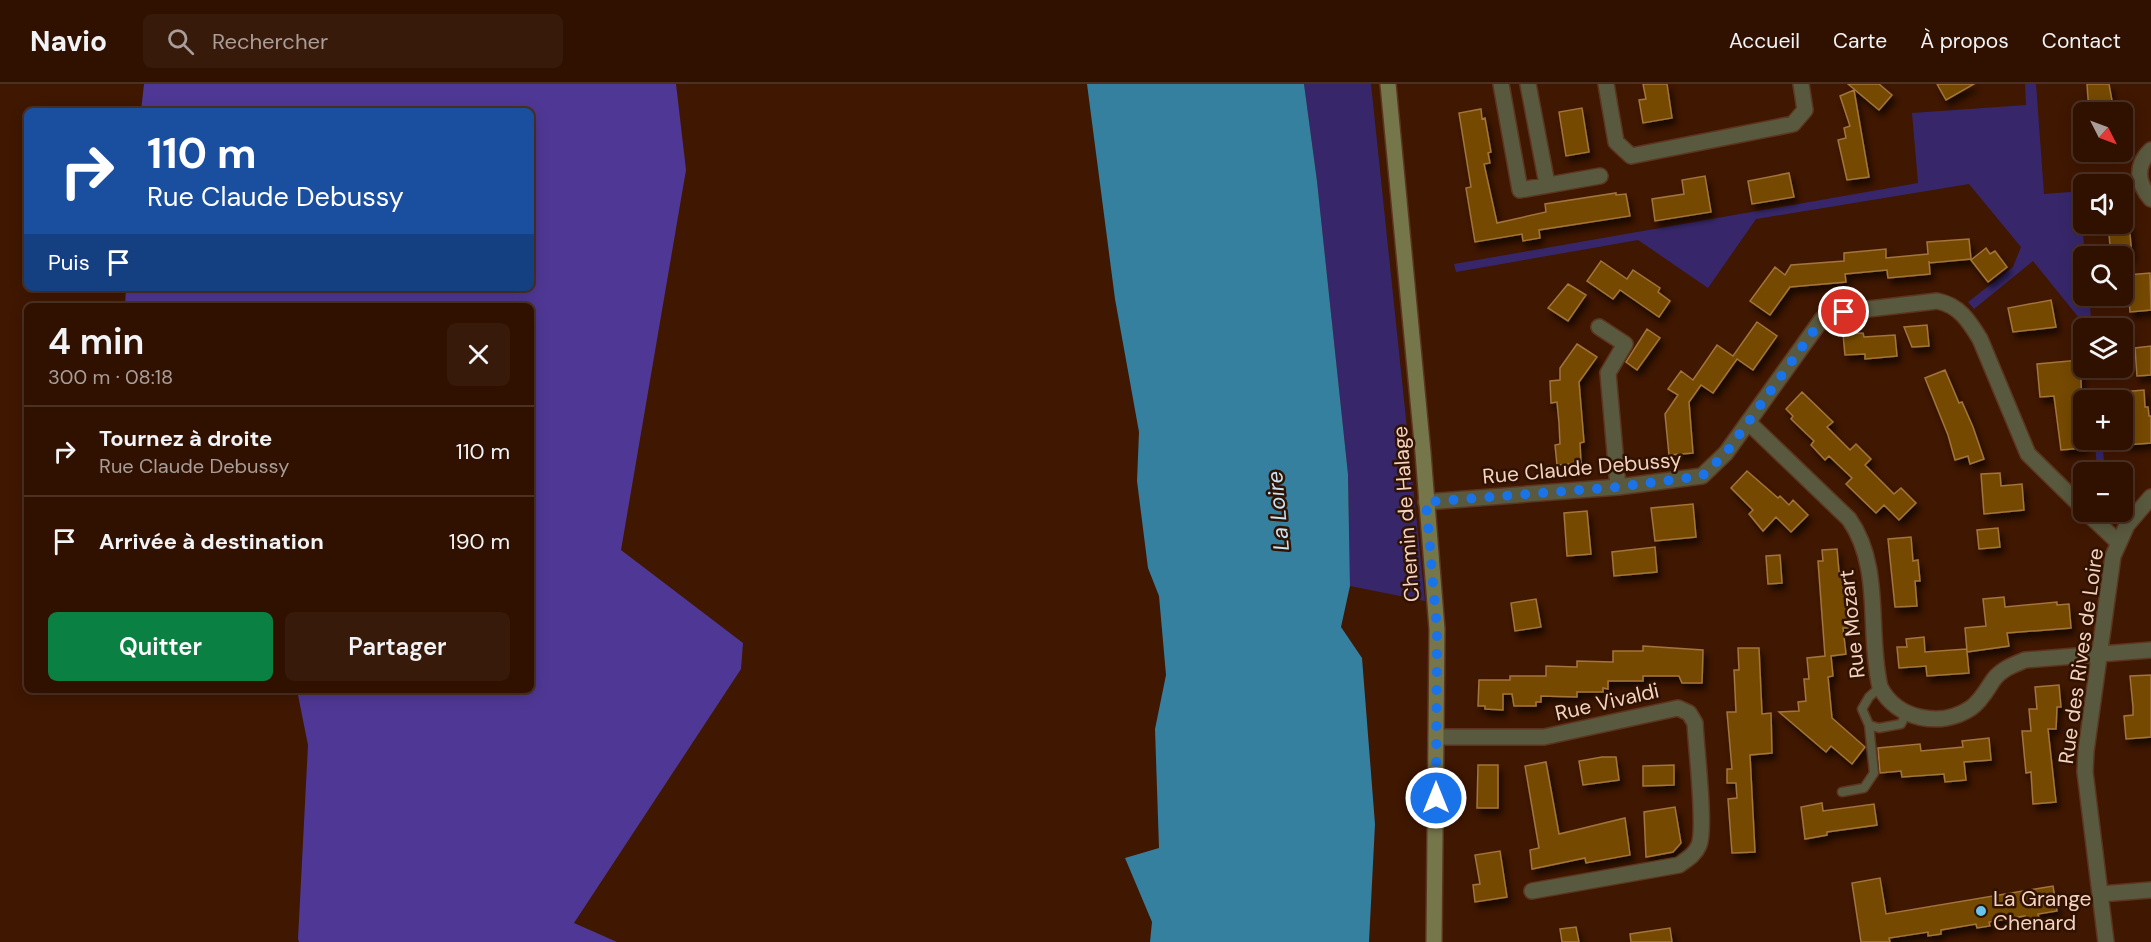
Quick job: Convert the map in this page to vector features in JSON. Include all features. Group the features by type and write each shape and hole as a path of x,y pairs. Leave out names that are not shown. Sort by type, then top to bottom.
{"main road":[{"name":"Chemin de Halage","path":"1388,84 1437,629 1434,942"}],"street":[{"path":"1502,84 1520,190 1600,176"},
{"path":"1528,84 1547,184"},
{"path":"1606,84 1616,141 1631,156 1793,124 1805,110 1801,84"},
{"path":"2151,150 2139,170 2144,190 2151,199"},
{"name":"Rue Claude Debussy","path":"1426,502 1618,487 1702,476 1726,453 1822,319 1834,313 1937,301 1947,303 1960,311 1980,339 2028,454 2073,498"},
{"path":"1599,327 1625,344 1608,373 1618,487"},
{"name":"Rue Mozart","path":"1748,422 1849,519 1860,535 1867,556 1880,687 1885,697 1906,714"},
{"name":"Rue des Rives de Loire","path":"2106,942 2088,796 2086,751 2113,556 2127,525 2151,497"},
{"name":"Rue Claude Debussy","path":"2097,522 2118,542"},
{"path":"1906,714 1926,718 1961,714 1980,701 1995,678 2006,668 2025,660 2151,650"},
{"name":"Rue Vivaldi","path":"1436,737 1544,737 1678,708 1689,713 1695,723 1701,821 1700,843 1694,855 1679,865 1532,891"},
{"path":"2101,894 2151,890"}],"lane":[{"path":"1842,792 1864,788 1874,773 1869,724 1862,710 1869,697 1880,687"},
{"path":"1869,724 1879,728 1901,724 1906,714"}],"shaded area":[{"path":"144,84 676,84 686,170 621,550 743,643 741,669 574,923 617,942 299,942 298,939 308,745 298,693 534,693 534,303 125,303 126,291 534,291 534,108 141,108"},
{"path":"1304,84 1371,84 1425,601 1350,586 1348,474 1317,181"},
{"path":"2025,84 2036,84 2044,194 2073,192 2073,234 2083,234 2084,246 2073,246 2073,306 2090,306 2091,318 2079,318 2033,261 1974,309 1968,302 2013,267 2021,247 1969,184 1756,219 1708,288 1638,240 1456,272 1454,264 1918,183 1912,113 2026,105"},
{"path":"2096,450 2103,450 2104,462 2096,462"}],"water":[{"name":"La Loire","path":"1087,84 1304,84 1317,181 1348,474 1350,586 1341,627 1362,658 1375,824 1369,942 1150,942 1152,922 1125,858 1159,848 1155,729 1166,675 1159,596 1148,568 1137,481 1139,432 1115,299"}],"building":[{"path":"1643,84 1667,84 1672,118 1643,123 1639,100 1646,99"},
{"path":"1848,84 1879,84 1892,95 1879,110"},
{"path":"1937,84 1974,84 1946,100"},
{"path":"2087,84 2109,84 2112,102 2088,102"},
{"path":"1854,90 1869,177 1847,180 1838,140 1846,138 1844,128 1850,126 1840,96"},
{"path":"1582,108 1589,152 1566,156 1559,112"},
{"path":"1481,109 1482,119 1485,118 1491,152 1488,153 1490,163 1484,164 1497,223 1546,212 1545,204 1616,193 1616,195 1626,194 1630,216 1539,230 1540,238 1523,241 1522,234 1475,242 1466,188 1471,187 1459,113"},
{"path":"1789,173 1794,197 1752,204 1748,181"},
{"path":"1705,176 1711,212 1655,221 1652,199 1684,194 1682,180"},
{"path":"2109,234 2130,234 2131,246 2110,246"},
{"path":"1969,239 1971,259 1929,263 1930,274 1888,278 1887,270 1845,274 1846,282 1790,287 1770,315 1750,301 1775,267 1785,275 1791,265 1844,261 1844,253 1886,249 1886,258 1928,254 1927,242"},
{"path":"1986,248 1990,254 1995,251 2007,267 1988,282 1971,260"},
{"path":"1601,261 1627,279 1633,270 1660,288 1658,292 1670,301 1659,317 1620,290 1613,299 1587,281"},
{"path":"2150,273 2151,310 2130,312 2130,306 2133,306 2133,274"},
{"path":"1568,284 1586,295 1568,321 1548,308"},
{"path":"2051,300 2056,327 2013,332 2008,308"},
{"path":"1757,322 1777,336 1753,370 1737,359 1713,393 1701,385 1689,402 1693,453 1669,455 1665,414 1678,395 1668,389 1681,371 1693,380 1717,345 1733,356"},
{"path":"1927,325 1929,346 1912,347 1904,327"},
{"path":"1647,329 1660,338 1637,370 1626,362"},
{"path":"1863,333 1864,337 1895,335 1897,356 1865,359 1865,354 1845,355 1843,334"},
{"path":"1577,344 1597,357 1579,382 1584,442 1580,443 1581,463 1557,465 1555,445 1560,444 1559,423 1557,402 1551,403 1550,381 1560,380 1560,368"},
{"path":"2151,346 2151,375 2137,376 2135,348"},
{"path":"2073,361 2073,378 2081,378 2081,390 2073,390 2073,449 2061,450 2054,396 2040,397 2037,364"},
{"path":"1945,370 1959,403 1962,402 1973,427 1984,459 1970,464 1968,456 1955,460 1948,435 1925,378"},
{"path":"2144,390 2145,407 2148,407 2149,416 2151,416 2151,443 2133,444 2133,391"},
{"path":"1802,392 1833,422 1827,427 1850,450 1856,444 1871,459 1865,465 1894,494 1901,488 1916,503 1899,520 1884,505 1876,513 1846,484 1852,478 1829,456 1825,460 1811,445 1814,441 1791,419 1793,416 1786,409"},
{"path":"1747,471 1778,498 1780,496 1789,505 1793,500 1808,515 1791,532 1776,517 1763,531 1749,514 1753,510 1731,488"},
{"path":"2000,473 2001,486 2022,484 2024,510 1984,514 1981,474"},
{"path":"1693,504 1696,537 1655,541 1651,508"},
{"path":"1587,511 1591,554 1567,556 1564,513"},
{"path":"1998,528 2000,547 1979,549 1977,530"},
{"path":"1911,537 1913,561 1918,560 1920,581 1915,581 1917,606 1895,607 1888,539"},
{"path":"1655,547 1657,572 1614,576 1612,552"},
{"path":"1837,549 1839,572 1843,572 1845,585 1849,628 1843,628 1846,654 1831,656 1833,676 1828,677 1832,718 1865,747 1852,764 1831,746 1826,752 1779,712 1799,711 1798,702 1806,701 1804,679 1809,679 1807,658 1825,656 1818,561 1823,561 1822,550"},
{"path":"1780,555 1782,583 1768,584 1766,556"},
{"path":"2004,597 2005,607 2057,602 2057,605 2069,604 2071,628 2007,633 2009,646 1967,652 1969,673 1927,676 1926,666 1899,668 1897,647 1907,647 1906,639 1924,637 1925,652 1966,649 1967,651 1965,628 1986,626 1983,599"},
{"path":"1536,599 1541,627 1515,631 1511,603"},
{"path":"1643,646 1703,650 1702,683 1682,683 1679,676 1643,676 1643,681 1608,681 1608,689 1603,688 1603,692 1577,692 1577,697 1541,696 1541,702 1536,702 1536,706 1514,706 1512,694 1503,694 1503,710 1485,709 1485,706 1478,706 1479,680 1510,680 1510,676 1546,676 1546,666 1577,667 1577,661 1613,662 1613,651 1643,651"},
{"path":"1738,648 1759,648 1762,714 1771,713 1772,753 1750,755 1755,852 1732,853 1728,799 1737,798 1736,783 1727,783 1727,769 1732,769 1727,712 1736,712 1734,670 1739,670"},
{"path":"2151,675 2151,737 2126,739 2124,716 2133,715 2130,676"},
{"path":"2059,685 2061,707 2057,707 2056,729 2048,729 2056,802 2033,804 2031,772 2026,773 2022,731 2031,731 2029,709 2037,709 2035,687"},
{"path":"1989,738 1991,760 1964,762 1966,780 1945,782 1944,774 1902,777 1901,771 1880,773 1878,748 1920,744 1921,751 1963,747 1962,741"},
{"path":"1616,757 1619,780 1583,785 1579,761"},
{"path":"1546,762 1559,834 1625,818 1630,855 1586,863 1585,858 1532,869 1530,850 1539,848 1525,766"},
{"path":"1478,765 1498,765 1498,808 1477,808"},
{"path":"1674,765 1674,785 1643,786 1643,766"},
{"path":"1822,803 1823,811 1874,804 1877,825 1827,832 1827,835 1805,839 1801,807"},
{"path":"1675,807 1681,843 1673,852 1646,857 1644,812"},
{"path":"1500,851 1507,897 1475,902 1473,885 1480,884 1475,855"},
{"name":"La Grange Chenard","path":"1880,878 1886,914 2053,886 2057,911 2038,914 2039,918 2025,920 2025,916 1989,922 1990,926 1977,928 1976,924 1941,930 1941,934 1928,936 1928,932 1889,938 1890,942 1861,942 1852,883"},
{"path":"1576,927 1579,942 1562,942 1560,929"},
{"path":"1670,928 1672,942 1631,942 1630,934"}],"place":[{"name":"La Grange Chenard","path":"1981,911"}],"route":[{"path":"1436,798 1437,629 1426,502 1618,487 1690,480 1702,476 1713,468 1726,453 1805,339 1822,319 1834,313 1844,312"}]}
